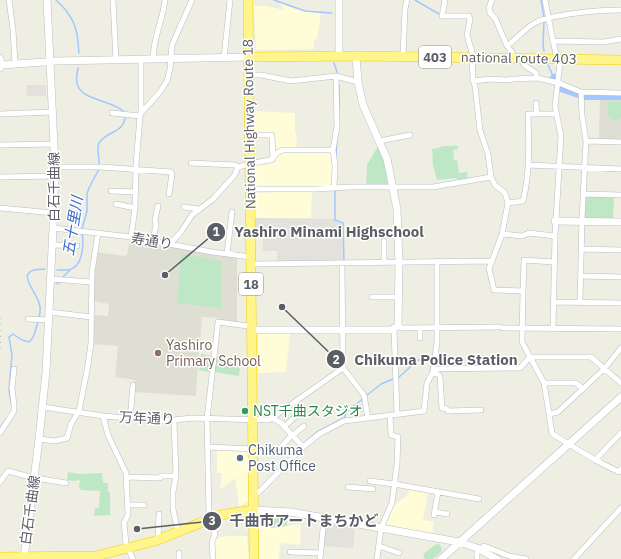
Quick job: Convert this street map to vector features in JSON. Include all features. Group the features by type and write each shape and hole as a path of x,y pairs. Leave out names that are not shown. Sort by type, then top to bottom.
{"highway":[{"name":"National Highway Route 18","path":"248,0 254,559"},
{"name":"national route 403","path":"249,57 403,56 621,60"},
{"path":"0,557 91,557 158,540 210,518 253,510"}],"street":[{"path":"9,0 15,64"},
{"name":"白石千曲線","path":"24,558 43,407 53,245 55,167 47,0"},
{"path":"113,0 116,60"},
{"path":"153,59 156,35 163,13 165,0"},
{"path":"112,113 124,115 141,114 163,88 168,75 172,45 192,0"},
{"path":"224,58 230,0"},
{"path":"339,0 339,56"},
{"path":"403,56 405,9 407,0"},
{"path":"445,0 442,16 469,16 470,19 467,35 472,57 473,81 480,130 488,154 491,177 495,185 505,193 508,203 502,234 489,268 494,290 523,291"},
{"path":"492,0 489,7 490,13 496,20 507,46 512,52 512,58"},
{"path":"545,0 553,41 560,63 559,83 555,106 561,136 555,221 553,328"},
{"path":"507,46 533,24 548,17 621,10"},
{"path":"553,41 604,42 621,39"},
{"path":"356,56 358,82 364,109 387,158 398,221 399,297 396,328 398,393 397,414"},
{"path":"0,57 2,67 15,64 51,61 249,57"},
{"path":"523,58 524,65 536,73 537,78"},
{"path":"131,237 135,208 136,169 141,114 141,59"},
{"path":"249,75 261,75 291,81 336,76 358,82"},
{"path":"335,187 333,150 337,126 336,76"},
{"path":"473,81 537,78 559,83 581,94 621,93"},
{"path":"580,302 586,141 581,94"},
{"path":"536,103 537,114"},
{"path":"0,114 53,112"},
{"path":"508,203 523,201 528,174 528,114 557,114"},
{"path":"249,135 272,135 273,159"},
{"path":"379,141 410,135"},
{"path":"586,141 621,142"},
{"path":"0,145 54,144"},
{"path":"191,163 235,165 238,167 273,159 277,153 283,150 333,150"},
{"path":"528,165 621,169"},
{"path":"55,167 99,167 171,172 169,194"},
{"path":"170,244 181,232 192,215 208,203 234,176 238,167"},
{"path":"0,177 55,176"},
{"path":"250,189 433,187 491,177"},
{"path":"111,191 136,192"},
{"path":"583,194 621,195"},
{"path":"0,201 0,208 54,213"},
{"path":"116,204 135,208"},
{"path":"153,241 158,206"},
{"path":"184,207 198,209"},
{"path":"228,254 232,212"},
{"path":"555,221 621,222"},
{"name":"寿通り","path":"53,228 82,230 131,237 228,254 251,261 343,263 492,261"},
{"path":"39,440 55,441 67,438 71,424 78,412 91,343 91,282 98,232"},
{"path":"502,234 522,236 530,233 555,236"},
{"path":"384,241 384,262"},
{"path":"53,245 77,246"},
{"path":"582,249 621,250"},
{"path":"554,262 524,260 522,342 544,383 552,432 595,460 619,472 621,469"},
{"path":"253,495 261,490 303,447 319,434 344,421 424,411 427,383 433,371 437,342 437,261"},
{"path":"343,263 343,368 364,397 368,418"},
{"path":"581,276 621,276"},
{"path":"51,279 91,282"},
{"path":"372,297 399,297"},
{"path":"553,302 621,303"},
{"path":"28,319 39,319 49,316 91,317"},
{"path":"213,559 212,542 215,534 209,515 207,419 218,322 248,326 252,330 396,328 621,329"},
{"path":"420,328 420,339"},
{"path":"549,414 558,412 583,390 604,369 621,348"},
{"path":"433,371 520,368 530,357 591,357 621,383"},
{"path":"303,447 284,427 272,418 343,368"},
{"path":"0,433 14,411 12,388 14,369"},
{"path":"433,371 440,377 442,408 447,409 448,411 481,410"},
{"path":"544,383 576,383 583,390"},
{"path":"130,419 133,385"},
{"path":"442,558 621,397"},
{"name":"万年通り","path":"43,407 130,419 174,421 192,418 253,420 269,420 272,418"},
{"path":"377,559 381,528 392,503 397,464 398,437 391,435 390,415"},
{"path":"103,416 108,435 126,473 128,515 124,523 126,544 133,559"},
{"path":"284,427 296,416"},
{"path":"174,421 176,476 173,492 173,509 178,532"},
{"path":"281,447 304,426"},
{"path":"595,460 621,433"},
{"path":"208,447 253,449"},
{"path":"0,481 8,471 14,474 66,483"},
{"path":"126,477 160,478 160,476 176,476"},
{"path":"351,489 372,490 372,481 479,499"},
{"path":"438,492 434,514 447,514"},
{"path":"127,505 144,505"},
{"path":"574,559 621,508"},
{"path":"253,510 291,512 460,542 509,556 526,559"},
{"path":"158,540 159,514"},
{"path":"321,559 324,518"},
{"path":"475,529 473,539 480,548 497,559"},
{"path":"441,539 446,544 446,550 442,558"},
{"path":"379,546 399,553"},
{"path":"477,559 480,548"},
{"path":"290,552 321,553"}],"shaded area":[{"path":"280,3 295,9 321,14 317,39 314,39 314,49 256,50 254,6 266,6 284,10"},
{"path":"27,85 46,85 46,96 26,96"},
{"path":"600,98 621,98 621,140 599,140"},
{"path":"253,111 295,113 295,130 297,140 296,149 275,154 274,133 252,133"},
{"path":"280,152 332,152 334,166 333,186 253,187 253,164 275,159"},
{"path":"312,191 311,218 254,218 254,193"},
{"path":"253,218 334,219 336,222 342,224 343,260 277,262 277,251 263,251 263,233 254,233"},
{"path":"130,238 237,257 237,323 218,321 218,318 202,317 196,396 135,392 135,380 115,377 118,346 92,344 95,315 108,316 109,304 93,301 92,281 96,252 125,256 127,255"},
{"path":"258,333 290,333 286,372 258,373"},
{"path":"217,449 247,450 249,452 248,501 241,506 239,506 235,478 220,490 222,473 217,473"},
{"path":"410,489 428,492 423,520 434,522 432,534 384,525 394,505 407,496"},
{"path":"262,515 270,515 271,528 299,524 301,526 300,545 280,543 279,559 258,559 257,520"},
{"path":"325,523 355,528 353,548 324,546"},
{"path":"228,536 247,536 249,559 215,559 216,538"}],"green space":[{"path":"608,101 621,102 621,118 619,118 616,122 607,115"},
{"path":"445,146 458,146 458,149 453,150 454,160 457,160 459,173 467,172 468,180 460,181 456,178 437,180 433,165 432,149"},
{"path":"377,148 379,148 384,159 389,182 386,185 366,185 367,165"},
{"path":"584,196 614,197 613,219 583,218"},
{"path":"181,254 222,261 221,308 177,303"},
{"path":"201,354 213,356 211,372 199,370"},
{"path":"216,356 241,360 239,376 213,372"},
{"path":"68,472 80,474 102,473 103,483 108,483 108,492 110,492 110,515 94,516 95,508 99,508 100,491 81,490 79,487 80,480 67,480"},
{"path":"270,515 287,516 287,526 270,528"},
{"path":"438,543 442,548 441,552 433,559 425,559 423,554"}],"waterway":[{"name":"五十里川","path":"56,0 74,23 77,33 79,53"},
{"path":"274,0 305,11 332,13"},
{"path":"415,0 439,14"},
{"path":"541,0 544,17"},
{"path":"544,20 544,51"},
{"path":"334,63 338,75"},
{"path":"548,65 554,78"},
{"name":"五十里川","path":"78,68 77,81 79,89 91,97 113,105 124,112"},
{"path":"339,85 339,109"},
{"path":"561,88 584,96 621,96"},
{"name":"五十里川","path":"99,165 99,143 106,136 122,126 125,116"},
{"path":"336,155 337,138"},
{"name":"五十里川","path":"82,229 87,211 87,194 99,169"},
{"path":"335,190 335,220 343,223 344,261"},
{"name":"五十里川","path":"57,270 71,269 79,262 83,247 82,233"},
{"name":"五十里川","path":"11,402 9,390 12,355 9,337 13,334 22,340 29,342 34,336 39,318 40,307 27,277 29,273 34,270 45,269"},
{"path":"62,278 71,269"},
{"path":"398,378 418,360 424,360"},
{"path":"366,396 381,384 393,379"},
{"path":"362,389 367,395"},
{"path":"303,444 317,432 344,418 346,412 364,398"},
{"name":"五十里川","path":"0,428 6,419"}],"railway":[{"path":"0,318 0,352"}],"place":[{"name":"Yashiro Minami Highschool","path":"165,275"},
{"name":"Chikuma Police Station","path":"282,307"},
{"name":"Yashiro Primary School","path":"158,353"},
{"name":"NST千曲スタジオ","path":"245,411"},
{"name":"Chikuma Post Office","path":"240,458"},
{"name":"千曲市アートまちかど","path":"137,529"}]}
